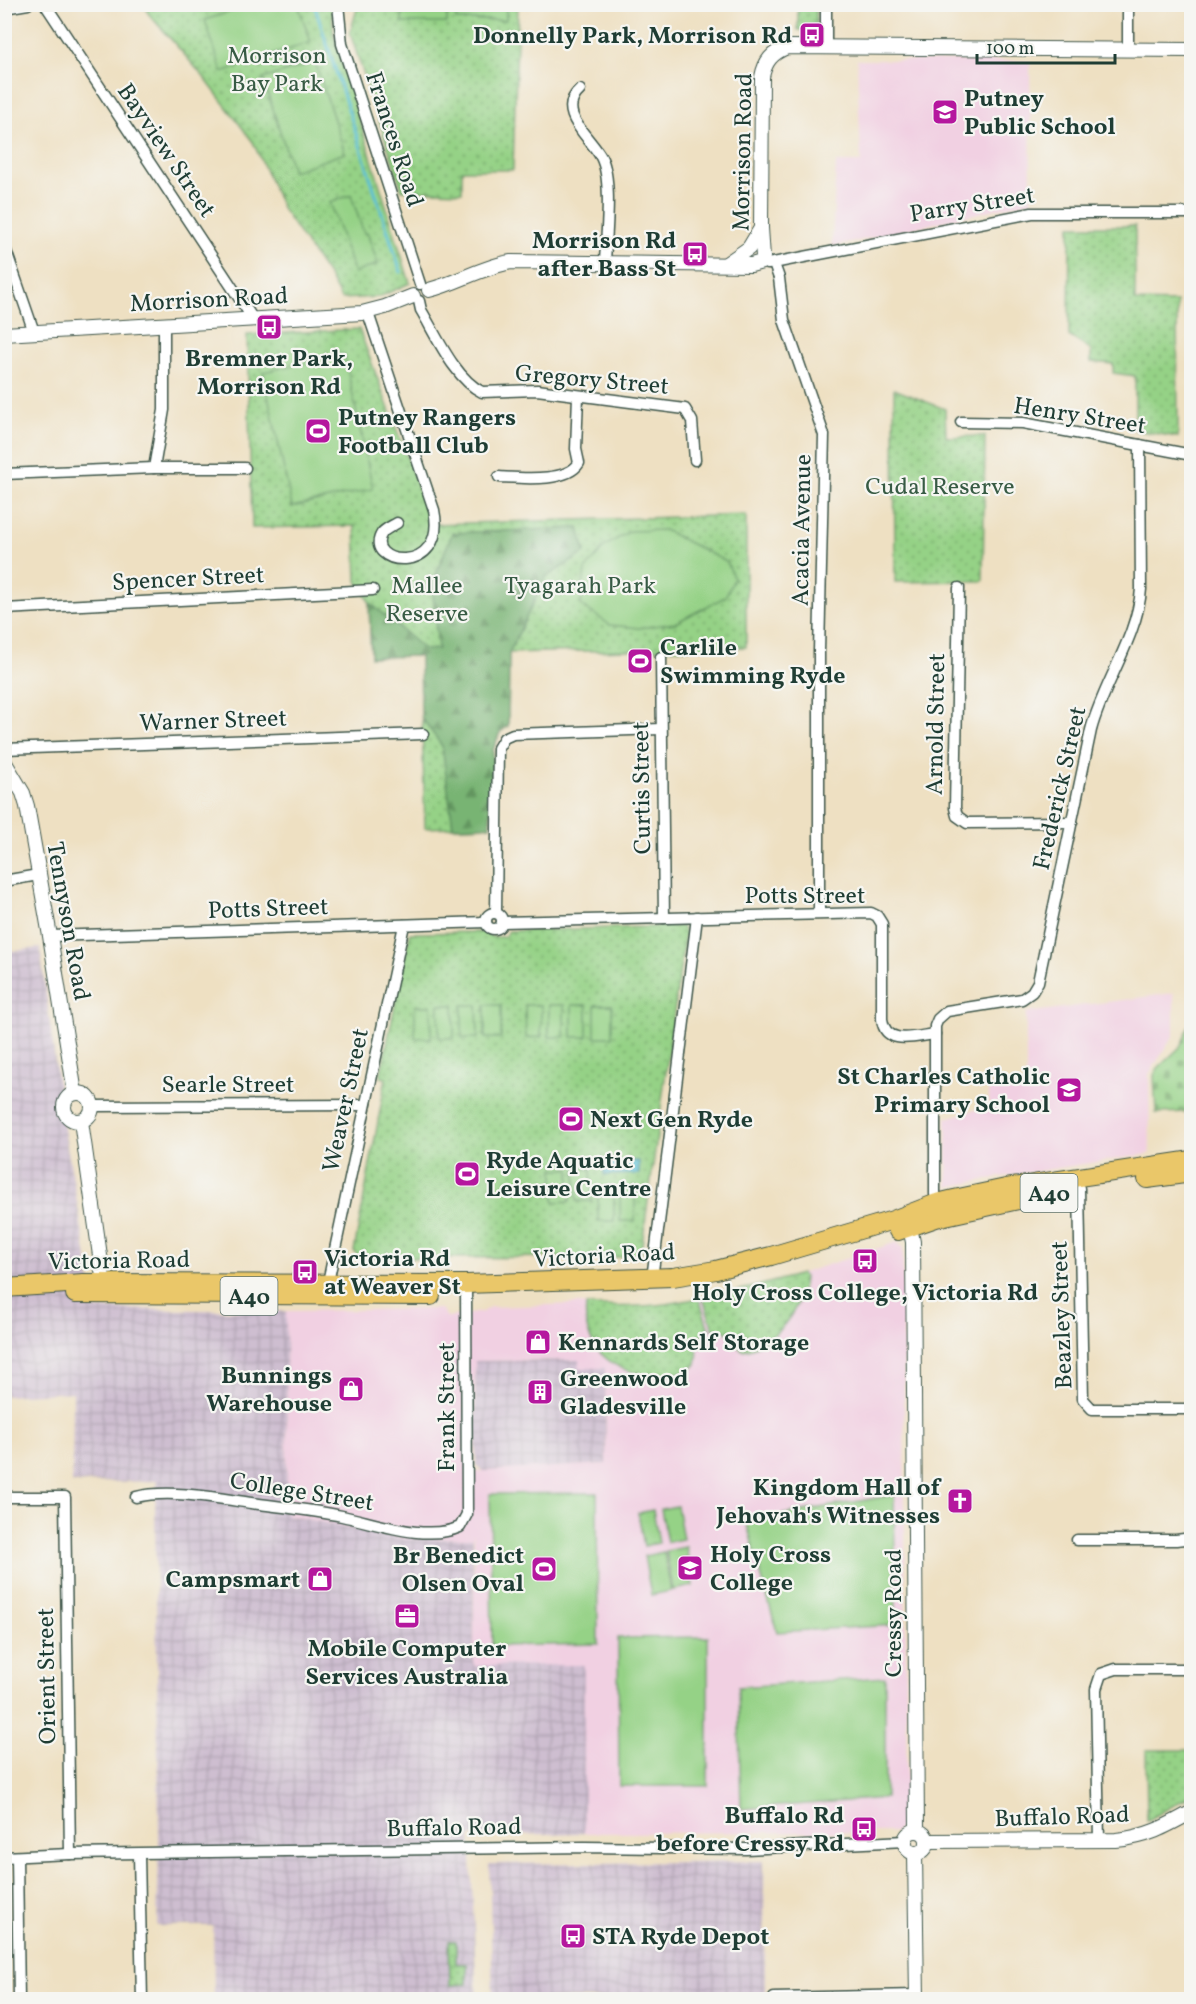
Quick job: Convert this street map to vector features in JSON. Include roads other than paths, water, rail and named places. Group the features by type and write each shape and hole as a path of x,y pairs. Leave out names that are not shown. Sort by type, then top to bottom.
{"highway":[{"name":"Victoria Road","path":"4,1288 533,1291 668,1289 764,1270 908,1221 937,1203 1006,1188 1191,1160"},
{"name":"Victoria Road","path":"4,1298 105,1289 328,1282 466,1290 673,1277 738,1265 908,1221 936,1218 1037,1195 1191,1173"}],"street":[{"path":"4,8 28,4"},
{"name":"Bayview Street","path":"45,4 253,319"},
{"name":"Frances Road","path":"338,4 342,44 420,293"},
{"path":"826,4 826,46"},
{"path":"1128,4 1128,48"},
{"name":"Morrison Road","path":"4,334 368,313 491,266 511,262 751,265 768,263 761,228 763,70 770,57 777,51 787,47 826,46 1191,50"},
{"path":"580,90 573,96 571,108 573,117 600,157 607,176 605,262"},
{"name":"Parry Street","path":"768,263 1032,213 1191,213"},
{"path":"725,264 741,256 749,248 761,228"},
{"path":"4,245 34,332"},
{"name":"Acacia Avenue","path":"768,263 779,278 784,320 824,435 819,652 819,913"},
{"name":"Gregory Street","path":"420,293 421,310 458,371 475,389 482,392 537,390 685,408 692,421 695,460"},
{"path":"368,313 437,525 429,546 415,557 404,561 388,556 380,546 379,539 383,531 398,523"},
{"path":"154,468 164,410 164,325"},
{"path":"499,477 532,478 567,474 576,469 579,463 576,448 578,396"},
{"name":"Henry Street","path":"961,422 1023,423 1191,455"},
{"name":"Frederick Street","path":"935,1034 938,1019 947,1011 1017,1001 1028,996 1036,987 1094,718 1135,620 1140,600 1140,445"},
{"path":"4,474 154,468 244,468"},
{"name":"Arnold Street","path":"959,588 955,808 957,816 967,823 1072,822"},
{"name":"Spencer Street","path":"4,609 373,590"},
{"name":"Curtis Street","path":"661,657 664,918"},
{"path":"499,918 498,749 504,738 513,734 661,729"},
{"name":"Warner Street","path":"4,748 423,734"},
{"name":"Tennyson Road","path":"4,761 23,793 50,936 75,1093"},
{"path":"4,881 38,876"},
{"name":"Potts Street","path":"50,936 486,922 493,928 497,927 499,918 664,918 867,912 878,916 882,924 882,1019 885,1030 891,1036 898,1038 935,1034"},
{"path":"652,1279 697,917"},
{"name":"Weaver Street","path":"328,1282 404,926"},
{"path":"935,1034 935,1194 937,1203"},
{"path":"75,1093 84,1094 89,1098 92,1106 88,1118 81,1121 72,1120 65,1113 64,1102 68,1096 75,1093"},
{"name":"Searle Street","path":"92,1106 364,1105"},
{"path":"81,1121 105,1289"},
{"name":"Beazley Street","path":"1079,1188 1083,1399 1092,1409 1191,1409"},
{"name":"Cressy Road","path":"908,1221 913,1242 922,1836"},
{"name":"Frank Street","path":"460,1527 467,1514 466,1290"},
{"name":"College Street","path":"136,1497 146,1495 200,1496 316,1511 405,1531 444,1532 460,1527"},
{"name":"Orient Street","path":"4,1497 65,1497 69,1854"},
{"path":"1077,1540 1191,1538"},
{"path":"1099,1840 1096,1689 1101,1674 1116,1669 1191,1669"},
{"name":"Buffalo Road","path":"922,1836 1099,1840 1138,1838 1160,1830 1191,1812"},
{"path":"910,1832 922,1836 922,1851 915,1852 907,1848 905,1841 910,1832"},
{"name":"Buffalo Road","path":"4,1857 69,1854 576,1847 746,1849 905,1841"},
{"path":"774,1998 917,1997 915,1852"},
{"path":"139,1854 142,2000"},
{"path":"17,1857 19,2000"}],"water":[{"path":"639,1161 639,1174 604,1175 604,1162"}],"waterway":[{"path":"314,4 401,272"}],"place":[{"name":"Donnelly Park, Morrison Rd","path":"812,35"},
{"name":"Putney Public School","path":"945,112"},
{"name":"Morrison Rd after Bass St","path":"695,254"},
{"name":"Bremner Park, Morrison Rd","path":"269,327"},
{"name":"Putney Rangers Football Club","path":"318,431"},
{"name":"Carlile Swimming Ryde","path":"640,661"},
{"name":"St Charles Catholic Primary School","path":"1069,1090"},
{"name":"Next Gen Ryde","path":"571,1119"},
{"name":"Ryde Aquatic Leisure Centre","path":"467,1174"},
{"name":"Holy Cross College, Victoria Rd","path":"865,1261"},
{"name":"Victoria Rd at Weaver St","path":"305,1272"},
{"name":"Kennards Self Storage","path":"538,1342"},
{"name":"Bunnings Warehouse","path":"351,1389"},
{"name":"Greenwood Gladesville","path":"540,1392"},
{"name":"Kingdom Hall of Jehovah's Witnesses","path":"960,1501"},
{"name":"Holy Cross College","path":"690,1568"},
{"name":"Br Benedict Olsen Oval","path":"544,1569"},
{"name":"Campsmart","path":"320,1579"},
{"name":"Mobile Computer Services Australia","path":"407,1616"},
{"name":"Buffalo Rd before Cressy Rd","path":"864,1829"},
{"name":"STA Ryde Depot","path":"573,1936"}],"park label":[{"name":"Morrison Bay Park","path":"277,69"},
{"name":"Cudal Reserve","path":"940,486"},
{"name":"Tyagarah Park","path":"580,585"},
{"name":"Mallee Reserve","path":"427,599"}]}
